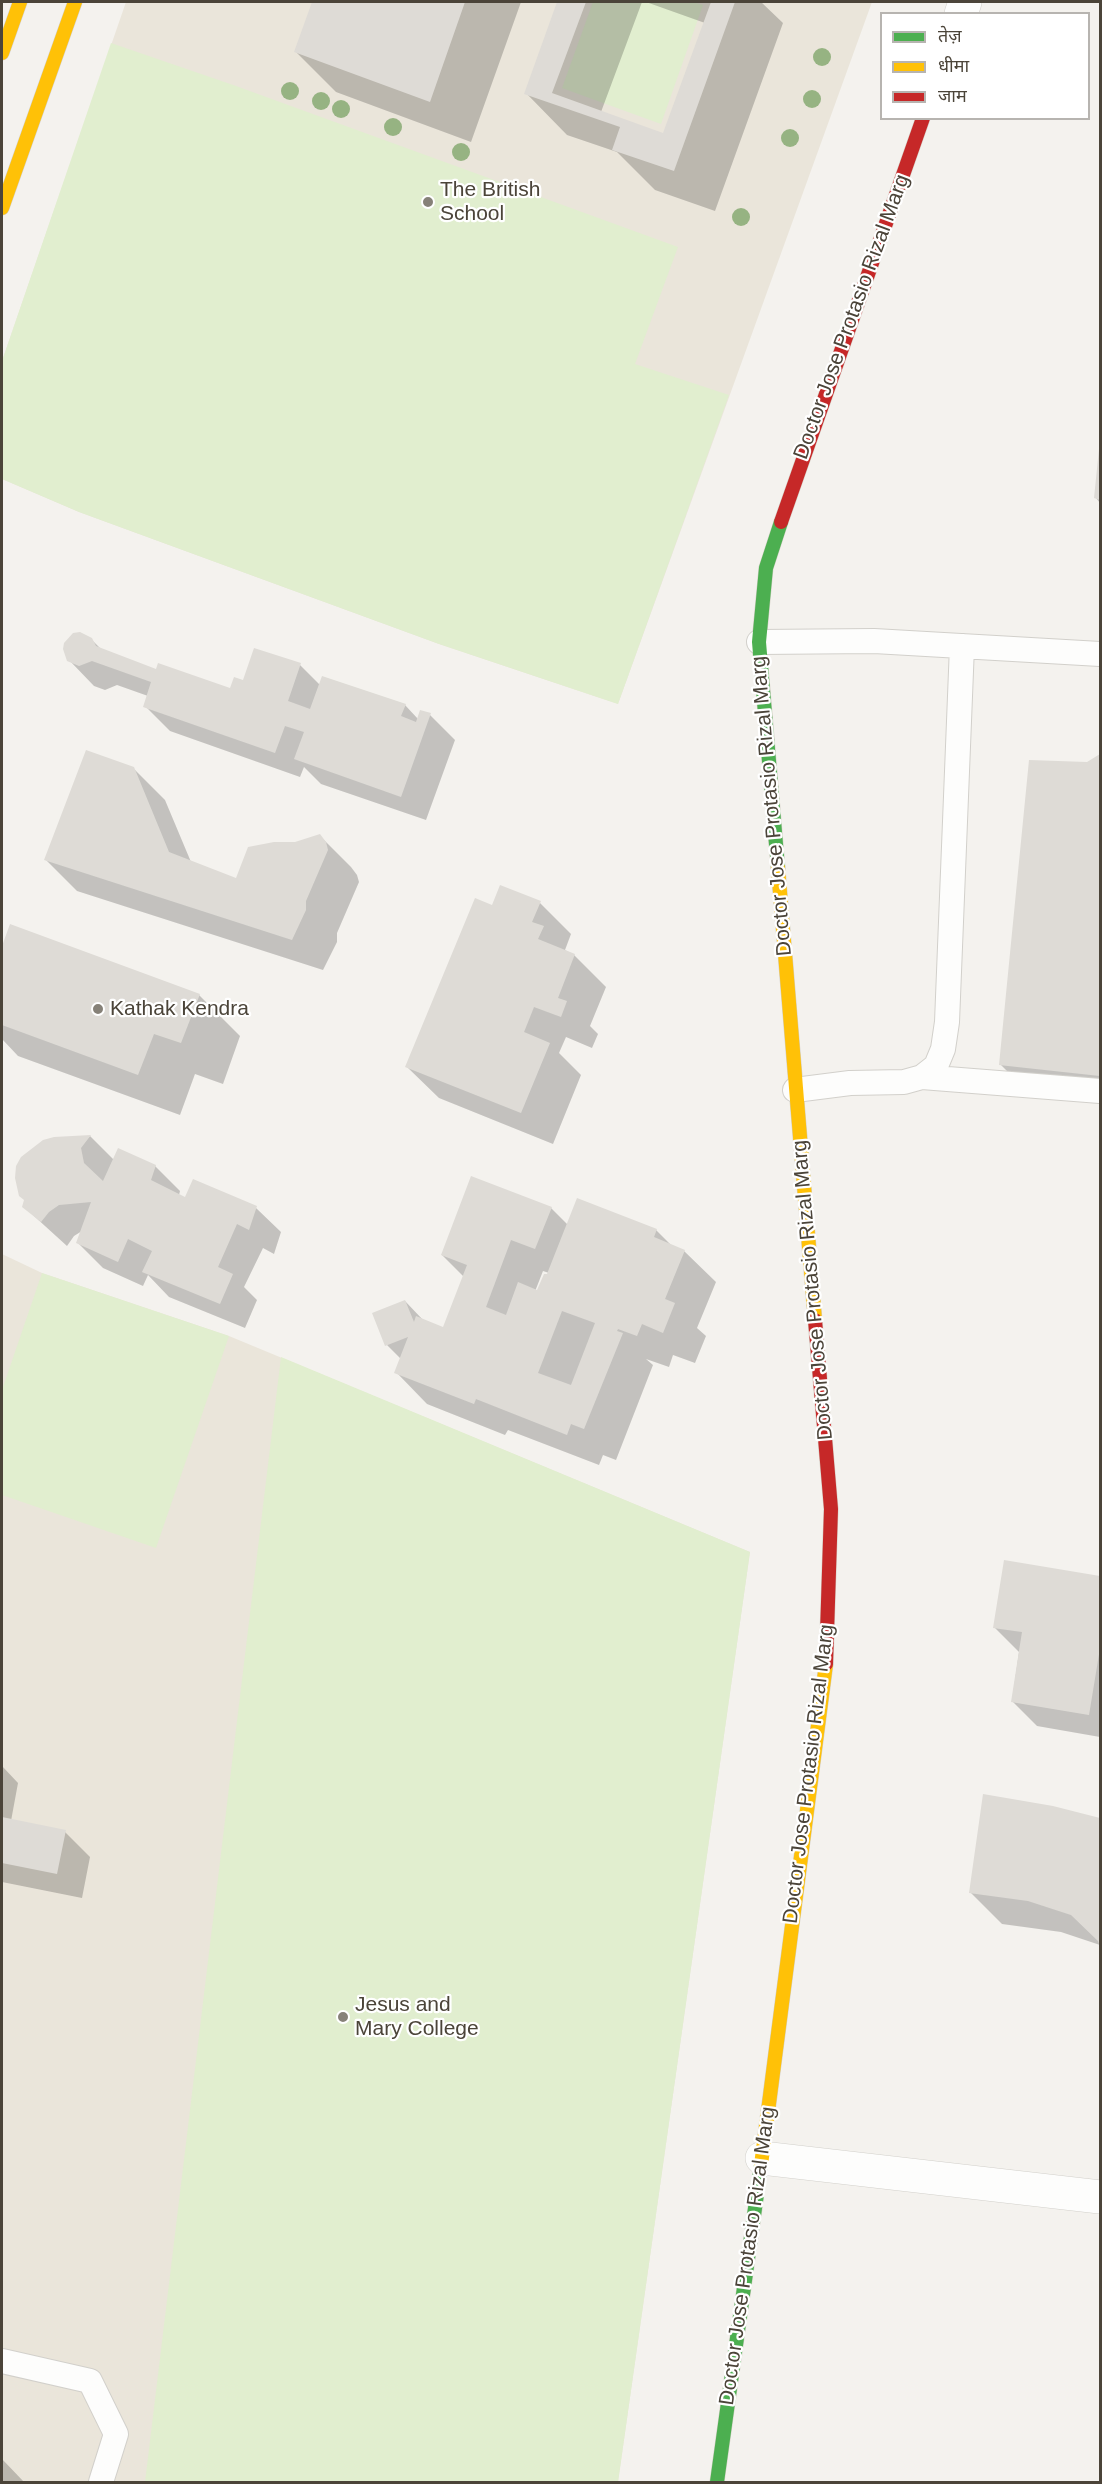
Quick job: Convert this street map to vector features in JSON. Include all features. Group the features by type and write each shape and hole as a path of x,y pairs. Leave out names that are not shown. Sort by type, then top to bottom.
{"street":[{"path":"2,53 20,2"},
{"path":"2,208 75,2"},
{"name":"Doctor Jose Protasio Rizal Marg","path":"717,2482 762,2158 826,1655 831,1509 759,642 766,568 791,489 922,120"},
{"path":"762,2158 1101,2197"}],"lane":[{"path":"759,642 874,641 1101,654"},
{"path":"922,1077 936,1066 943,1049 947,1022 962,646"},
{"path":"795,1090 850,1083 904,1082 922,1077 1101,1091"},
{"path":"2,2361 90,2381 116,2433 101,2482"}],"shaded area":[{"name":"The British School","path":"126,2 872,2 618,704 439,644 79,512 2,479 2,361"},
{"name":"Jesus and Mary College","path":"2,1254 42,1273 229,1336 750,1552 618,2482 2,2482"}],"green space":[{"path":"593,2 693,2 703,5 661,124 562,88"},
{"name":"The British School","path":"111,43 236,86 678,247 635,364 729,395 618,704 439,644 79,512 2,479 2,361"},
{"path":"42,1273 229,1336 156,1548 2,1495 2,1390"},
{"name":"Jesus and Mary College","path":"281,1357 750,1552 618,2482 145,2482"}],"building":[{"path":"312,2 465,2 430,102 294,52"},
{"path":"557,2 586,2 552,93 663,133 711,2 735,2 674,171 612,150 620,127 524,94"},
{"path":"1100,449 1100,500 1094,498"},
{"path":"80,632 92,638 96,646 156,669 158,663 230,688 234,677 243,680 254,648 301,663 288,701 310,709 322,676 406,704 401,716 416,722 420,710 431,713 401,797 294,759 304,732 285,726 275,753 143,707 151,682 92,661 79,666 67,661 63,649 64,643 73,633"},
{"path":"86,750 134,767 169,852 236,878 248,847 274,842 295,842 320,834 328,850 306,901 306,910 292,940 44,860"},
{"path":"1100,754 1100,1076 999,1065 1029,760 1087,762"},
{"path":"500,885 541,901 532,922 544,926 538,939 575,954 558,998 567,1001 561,1017 534,1007 524,1032 550,1043 521,1113 405,1067 475,898 492,905"},
{"name":"Kathak Kendra","path":"10,924 200,994 181,1043 154,1034 138,1075 2,1025 2,946"},
{"path":"91,1135 81,1148 84,1163 103,1181 118,1148 156,1165 151,1180 185,1197 193,1179 257,1206 249,1230 237,1224 218,1267 233,1274 220,1304 142,1272 152,1251 128,1239 118,1262 76,1243 91,1202 59,1205 41,1222 22,1207 24,1200 19,1196 15,1178 16,1166 21,1157 43,1140 54,1137"},
{"path":"471,1176 552,1207 535,1249 511,1240 486,1307 506,1315 518,1282 537,1290 544,1274 547,1274 577,1198 657,1229 654,1237 685,1250 665,1299 675,1303 663,1333 642,1324 637,1336 618,1329 617,1331 623,1333 584,1429 571,1424 567,1435 476,1399 474,1404 394,1373 408,1337 385,1346 372,1313 405,1300 414,1322 416,1316 443,1327 467,1265 441,1255","holes":["562,1311 595,1323 571,1385 538,1373"]},
{"path":"1004,1560 1100,1576 1100,1648 1089,1715 1011,1702 1022,1632 993,1628"},
{"path":"983,1794 1053,1806 1100,1818 1100,1947 1098,1941 1071,1915 1028,1901 969,1893"},
{"path":"2,1817 66,1830 57,1874 2,1863"}],"traffic: fast":[{"path":"778,868 759,642 766,568 781,522"},
{"path":"717,2482 761,2165"}],"traffic: slow":[{"path":"2,53 20,2"},
{"path":"2,208 75,2"},
{"path":"778,868 815,1320"},
{"path":"761,2165 826,1664"}],"traffic: jam":[{"path":"781,522 922,120"},
{"path":"815,1320 831,1509 826,1664"}],"place":[{"name":"The British School","path":"428,202"},
{"name":"Kathak Kendra","path":"98,1009"},
{"name":"Jesus and Mary College","path":"343,2017"}]}
